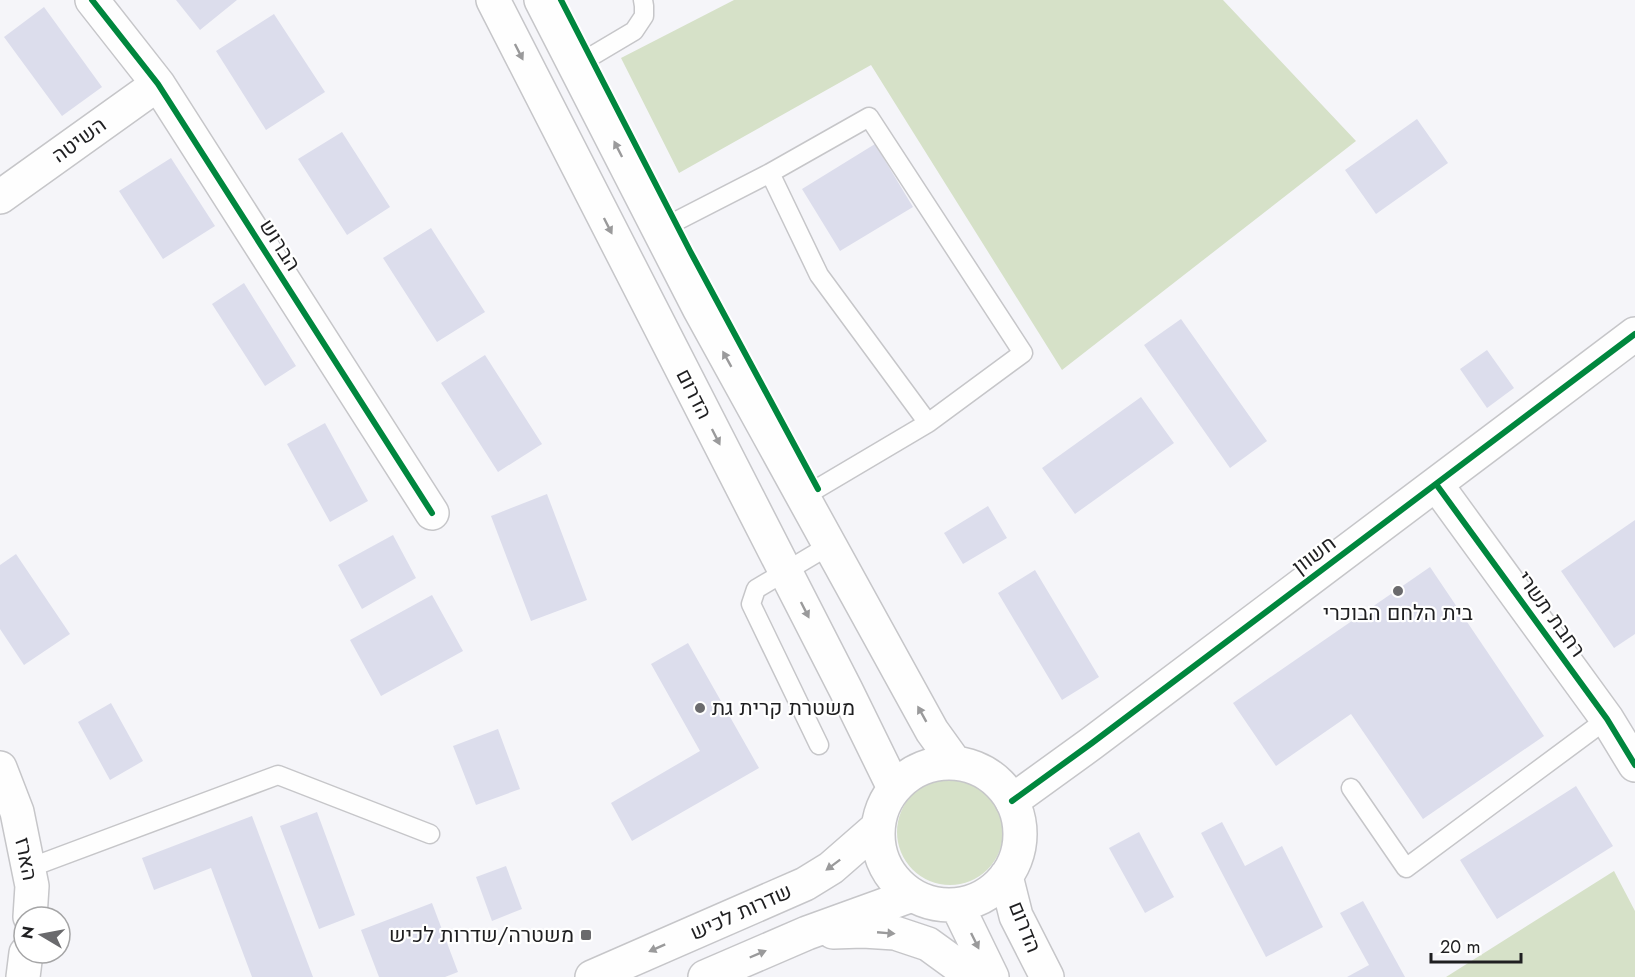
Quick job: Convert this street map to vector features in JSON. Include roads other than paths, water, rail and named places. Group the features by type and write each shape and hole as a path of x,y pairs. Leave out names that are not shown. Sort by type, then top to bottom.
{"main road":[{"name":"הברוש","path":"92,0 158,84 432,513"},
{"name":"הדרום","path":"493,0 894,788"},
{"path":"541,0 699,308 932,731 955,763"},
{"name":"השיטה","path":"0,197 158,84"},
{"name":"חשוון","path":"1012,801 1635,334"},
{"name":"רחבת תשרי","path":"1436,484 1607,719 1635,765"},
{"path":"938,763 955,763 978,769 997,782 1012,801 1018,819 1020,839 1016,859 1006,876 993,890 976,900 957,905 933,904 912,895 899,886 889,873 880,851 878,827 886,800 906,776 938,763"},
{"name":"הארז","path":"0,768 8,815 29,868 32,886 31,905"},
{"name":"שדרות לכיש","path":"592,977 805,884 831,868 878,827"},
{"name":"הדרום","path":"1006,876 1017,916 1047,977"},
{"path":"705,977 807,933 912,895"},
{"path":"957,905 992,977"},
{"path":"807,933 863,931 895,933 928,944 957,965 968,977"}],"lane":[{"path":"575,66 634,31 644,16 643,0"},
{"path":"659,230 770,174 869,117 1023,353 928,423 803,497"},
{"path":"770,174 819,275 928,423"},
{"path":"819,744 752,604 756,589 830,545"},
{"path":"1351,788 1406,868 1607,719"},
{"path":"29,868 278,775 430,834"}],"place":[{"name":"בית הלחם הבוכרי","path":"1398,591"},
{"name":"משטרת קרית גת","path":"700,708"},
{"name":"משטרה/שדרות לכיש","path":"586,935"}]}
